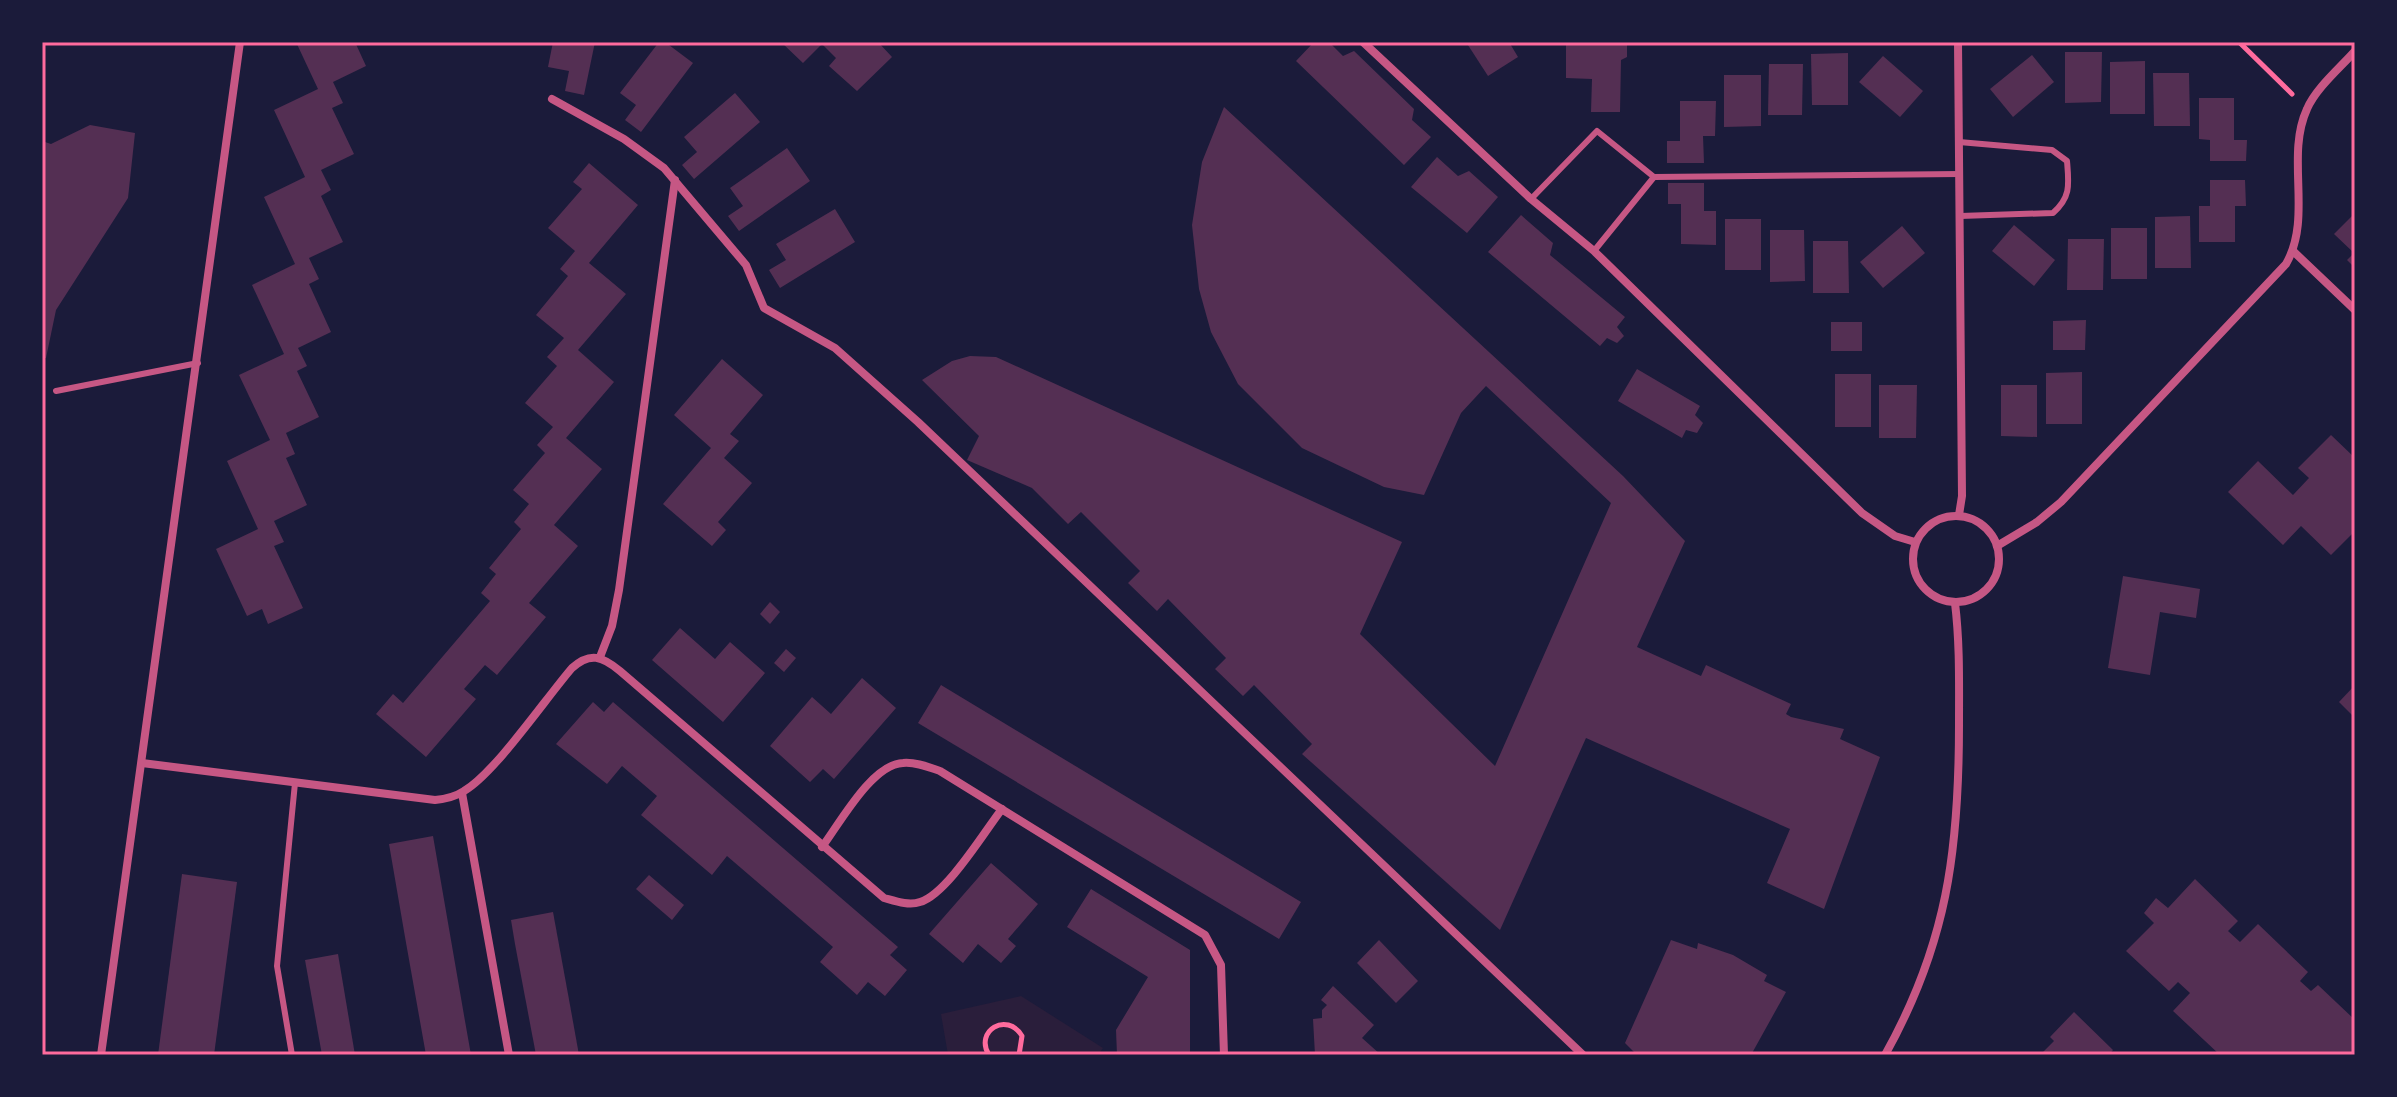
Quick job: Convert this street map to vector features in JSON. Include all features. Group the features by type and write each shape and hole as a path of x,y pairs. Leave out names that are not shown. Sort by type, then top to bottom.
{"street":[{"path":"101,1055 240,42"},
{"path":"1363,42 1531,199 1594,251 1862,513 1895,536 1915,542"},
{"path":"1958,42 1962,496 1959,515"},
{"path":"1997,546 2037,522 2061,502 2262,291 2293,251 2300,136 2307,109 2355,51"},
{"path":"552,99 624,139 675,180 746,265 764,308 835,348 918,422 1583,1055"},
{"path":"600,657 612,626 619,590 675,180"},
{"path":"2293,251 2355,310"},
{"path":"1959,515 1983,525 1997,546 1998,573 1981,595 1955,603 1929,594 1913,570 1915,542 1933,522 1959,515"},
{"path":"1885,1055 1929,959 1952,873 1959,804 1960,643 1955,603"},
{"path":"142,763 435,800 462,793 483,775 572,668 582,659 600,657 884,898 902,903 920,903 937,892 1002,809"},
{"path":"822,847 874,777 887,766 903,763 940,771 1205,935 1221,965 1224,1055"},
{"path":"462,793 509,1055"}],"lane":[{"path":"1531,199 1597,131 1654,177 1960,174"},
{"path":"1959,142 2052,150 2067,161 2070,187 2066,201 2053,213 1960,216"},
{"path":"1594,251 1654,177"},
{"path":"56,391 198,363"},
{"path":"292,1055 277,966 295,783"}],"path":[{"path":"2239,42 2307,109"},
{"path":"989,1055 985,1047 986,1036 992,1027 1003,1023 1013,1025 1022,1036 1019,1055"},
{"path":"1052,1055 1067,1055"}],"shaded area":[{"path":"1021,996 1103,1048 1098,1055 948,1055 941,1014"}],"building":[{"path":"296,42 355,42 366,66 333,82 343,103 332,108 354,154 321,170 331,190 321,196 343,242 309,258 319,279 309,284 331,332 298,348 307,366 297,371 319,417 286,433 295,454 286,458 307,505 274,521 284,542 274,546 303,608 268,624 262,609 247,616 216,549 258,529 227,461 270,440 239,375 284,354 252,285 295,264 264,197 305,177 274,110 318,89"},
{"path":"553,42 595,42 584,95 565,91 569,71 548,67"},
{"path":"659,42 665,42 693,63 641,132 625,120 636,105 620,93"},
{"path":"781,42 878,42 892,57 857,91 829,66 836,58 822,44 803,63"},
{"path":"1314,42 1329,42 1343,56 1354,51 1414,109 1412,120 1431,137 1404,165 1296,61"},
{"path":"1466,42 1509,42 1518,57 1488,76"},
{"path":"1566,42 1627,42 1627,57 1621,60 1620,112 1591,112 1592,79 1566,78"},
{"path":"2065,52 2102,52 2101,102 2065,103"},
{"path":"1848,53 1848,105 1812,105 1811,54"},
{"path":"2032,55 2054,82 2013,117 1990,89"},
{"path":"1883,56 1923,91 1900,117 1859,82"},
{"path":"2145,61 2145,114 2110,114 2110,62"},
{"path":"1769,64 1803,64 1802,115 1768,115"},
{"path":"2153,73 2189,73 2190,126 2154,126"},
{"path":"1724,75 1761,75 1761,126 1724,127"},
{"path":"735,93 760,122 694,179 682,165 697,152 684,137"},
{"path":"2199,98 2234,98 2234,140 2247,140 2246,161 2210,161 2210,140 2199,139"},
{"path":"1680,101 1716,101 1715,136 1703,136 1704,163 1667,163 1667,141 1680,141"},
{"path":"1224,107 1623,476 1685,541 1637,647 1701,676 1706,665 1791,704 1786,714 1791,717 1844,729 1840,739 1880,757 1824,909 1767,883 1790,829 1586,738 1500,930 1302,754 1312,744 1254,685 1243,696 1215,669 1226,658 1168,599 1157,611 1128,583 1140,571 1081,512 1068,524 1032,488 967,460 979,436 922,380 952,361 970,356 996,357 1402,542 1360,634 1495,766 1611,503 1486,386 1461,413 1424,495 1384,487 1302,448 1238,384 1211,332 1199,289 1192,225 1202,162"},
{"path":"90,125 135,133 128,198 56,310 46,358 42,358 42,141 51,144"},
{"path":"787,148 810,181 739,231 728,216 743,206 730,188"},
{"path":"1437,157 1458,176 1469,171 1498,197 1467,233 1411,187"},
{"path":"589,163 638,205 589,263 626,294 578,350 614,382 566,438 602,469 554,525 578,546 529,603 546,617 497,675 485,665 464,689 476,699 426,757 376,714 393,694 403,703 490,601 481,593 496,574 489,568 521,529 514,522 529,504 513,490 545,453 537,445 553,427 525,403 557,366 547,357 564,338 536,315 568,276 560,269 575,251 548,228 582,189 573,182"},
{"path":"2210,180 2245,180 2246,206 2235,206 2235,242 2199,242 2199,206 2210,206"},
{"path":"1668,183 1704,183 1704,211 1716,211 1716,245 1681,244 1681,204 1668,204"},
{"path":"835,209 855,242 780,288 769,270 786,260 776,244"},
{"path":"2355,213 2355,268 2347,260 2354,253 2334,234"},
{"path":"1521,215 1553,243 1550,255 1625,317 1617,327 1624,336 1617,343 1607,338 1600,346 1488,252"},
{"path":"2190,216 2191,268 2155,268 2155,217"},
{"path":"1725,219 1761,219 1761,270 1725,270"},
{"path":"2014,225 2055,260 2034,286 1992,251"},
{"path":"1902,226 1925,253 1883,288 1860,262"},
{"path":"2111,228 2147,228 2147,279 2111,279"},
{"path":"1770,230 1804,230 1805,281 1770,282"},
{"path":"2068,239 2104,239 2103,290 2067,290"},
{"path":"1813,241 1848,241 1849,293 1813,293"},
{"path":"2086,320 2085,350 2053,350 2053,321"},
{"path":"1831,322 1862,322 1862,351 1831,351"},
{"path":"722,359 763,395 730,434 739,441 724,458 752,483 718,522 726,530 712,546 663,504 711,448 674,415"},
{"path":"1637,369 1700,406 1695,415 1703,423 1697,433 1686,430 1682,438 1618,401"},
{"path":"2082,372 2082,424 2046,424 2046,373"},
{"path":"1835,374 1871,374 1871,427 1835,427"},
{"path":"1879,385 1917,385 1916,438 1879,438"},
{"path":"2001,385 2037,385 2037,437 2001,436"},
{"path":"2331,435 2355,458 2355,531 2331,555 2301,526 2283,545 2228,492 2258,461 2293,495 2309,478 2298,468"},
{"path":"2123,576 2200,589 2196,618 2160,612 2150,675 2108,668"},
{"path":"770,602 780,612 770,624 760,614"},
{"path":"680,628 715,659 730,642 765,673 723,722 652,660"},
{"path":"786,649 796,658 784,672 774,663"},
{"path":"862,678 896,708 834,779 823,769 810,782 770,746 812,697 831,714"},
{"path":"941,685 1301,902 1279,939 918,723"},
{"path":"2355,685 2355,718 2339,702"},
{"path":"593,702 604,712 613,702 898,947 890,955 907,970 885,996 868,982 857,995 820,962 833,947 727,856 712,875 641,815 657,796 622,766 607,784 556,744"},
{"path":"433,836 471,1055 426,1055 405,937 389,844"},
{"path":"991,863 1038,904 1008,939 1016,946 1001,963 978,944 963,963 929,934"},
{"path":"182,874 237,882 214,1055 158,1055"},
{"path":"649,875 684,905 672,920 636,889"},
{"path":"2195,879 2238,921 2228,931 2240,942 2258,924 2308,972 2300,981 2311,991 2318,985 2355,1020 2352,1052 2355,1055 2220,1055 2173,1011 2190,993 2178,982 2169,991 2126,951 2154,923 2144,913 2156,898 2168,908"},
{"path":"1091,889 1190,950 1190,1055 1117,1055 1116,1030 1148,977 1067,927"},
{"path":"553,912 579,1055 536,1055 515,944 511,920"},
{"path":"1379,940 1418,981 1396,1003 1357,963"},
{"path":"1671,940 1697,949 1698,943 1733,955 1767,975 1764,981 1786,992 1751,1055 1637,1055 1625,1043"},
{"path":"338,954 355,1055 322,1055 305,960"},
{"path":"1333,986 1374,1025 1362,1038 1381,1055 1315,1055 1313,1019 1322,1018 1322,1010 1327,1005 1321,1000"},
{"path":"2074,1012 2113,1050 2109,1055 2040,1055 2054,1041 2050,1037"}]}
